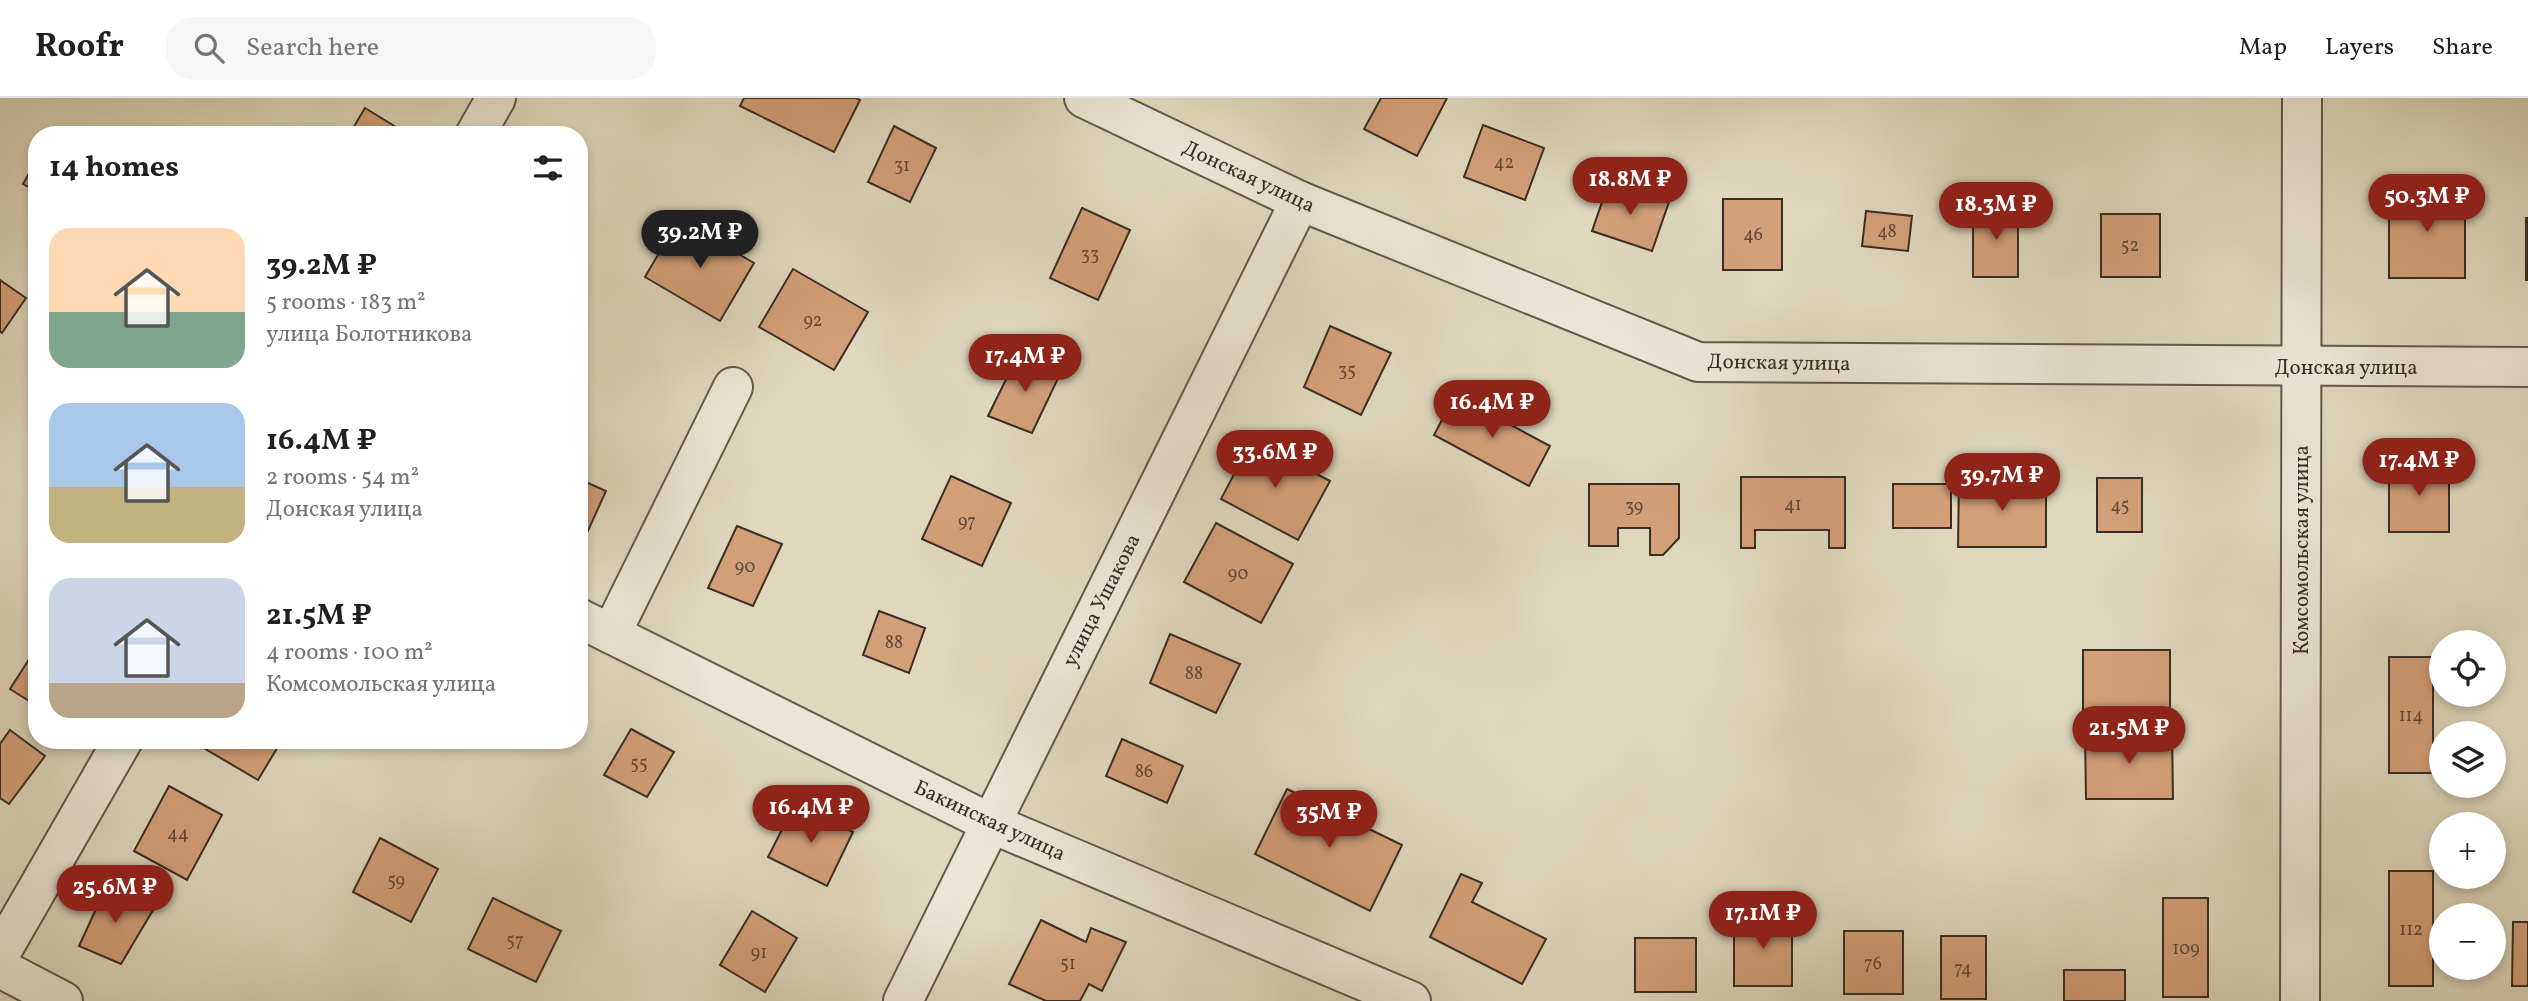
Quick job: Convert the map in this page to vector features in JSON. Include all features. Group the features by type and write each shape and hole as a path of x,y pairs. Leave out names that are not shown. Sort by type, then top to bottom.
{"street":[{"path":"480,126 496,98"},
{"name":"Донская улица","path":"1084,98 1300,201 1698,362 2528,368"},
{"name":"Комсомольская улица","path":"2300,1001 2302,98"},
{"name":"улица Ушакова","path":"903,1001 1300,201"},
{"path":"595,626 733,387"},
{"name":"Бакинская улица","path":"595,626 990,823 1410,1001"},
{"path":"0,954 118,749"},
{"path":"0,968 63,1001"}],"building":[{"path":"744,98 860,100 834,152 740,106"},
{"path":"1381,98 1447,98 1417,156 1364,129"},
{"path":"365,108 394,126 354,126"},
{"path":"1483,125 1544,148 1525,200 1464,177"},
{"path":"894,126 936,148 910,202 868,182"},
{"path":"1609,182 1669,202 1652,251 1592,231"},
{"path":"2389,189 2465,189 2465,278 2389,278"},
{"path":"1723,199 1782,199 1782,270 1723,270"},
{"path":"1973,206 2018,206 2018,277 1973,277"},
{"path":"1082,208 1130,230 1098,300 1050,278"},
{"path":"1866,211 1912,216 1908,251 1862,246"},
{"path":"2101,214 2160,214 2160,277 2101,277"},
{"path":"2528,218 2528,280 2526,280"},
{"path":"679,219 754,263 720,321 645,277"},
{"path":"793,269 868,312 834,370 759,327"},
{"path":"0,280 26,298 2,333 0,331"},
{"path":"1330,326 1391,353 1361,415 1304,387"},
{"path":"1019,353 1061,372 1032,433 988,416"},
{"path":"1455,395 1550,446 1529,486 1434,435"},
{"path":"1252,440 1330,481 1298,540 1221,499"},
{"path":"2389,464 2449,464 2449,532 2389,532"},
{"path":"951,476 1011,503 982,566 922,539"},
{"path":"1741,477 1845,477 1845,548 1829,548 1829,530 1755,530 1755,548 1741,548"},
{"path":"2097,478 2142,478 2142,532 2097,532"},
{"path":"1959,479 2046,479 2046,547 1958,547"},
{"path":"588,483 606,491 588,531"},
{"path":"1589,484 1679,484 1679,538 1663,555 1650,555 1650,528 1618,528 1618,546 1589,546"},
{"path":"1893,484 1951,484 1951,528 1893,528"},
{"path":"1216,523 1293,564 1261,623 1184,582"},
{"path":"737,526 782,544 753,606 708,588"},
{"path":"879,611 925,628 909,673 863,655"},
{"path":"1170,634 1240,664 1216,713 1150,683"},
{"path":"2083,650 2170,650 2170,717 2083,718"},
{"path":"2389,657 2429,657 2429,707 2433,707 2433,721 2429,721 2429,773 2389,773"},
{"path":"28,661 28,700 10,689"},
{"path":"631,729 674,752 647,797 604,775"},
{"path":"10,730 28,743 28,749 36,749 45,756 9,804 0,798 0,744"},
{"path":"2085,732 2172,732 2173,799 2086,799"},
{"path":"1122,739 1183,766 1167,803 1106,776"},
{"path":"205,749 277,749 258,780"},
{"path":"169,786 222,815 187,880 134,851"},
{"path":"1287,789 1402,845 1370,911 1255,854"},
{"path":"795,804 853,832 827,886 768,857"},
{"path":"380,838 438,869 411,922 353,892"},
{"path":"2389,871 2429,871 2429,889 2433,889 2433,903 2429,903 2429,980 2433,980 2433,986 2389,986"},
{"path":"1461,874 1482,883 1472,902 1546,939 1522,984 1430,937"},
{"path":"108,883 153,910 121,964 79,946"},
{"path":"493,898 561,931 536,982 468,949"},
{"path":"2163,898 2208,898 2208,997 2163,997"},
{"path":"752,911 797,938 765,992 720,965"},
{"path":"1734,915 1792,915 1792,986 1734,986"},
{"path":"1041,920 1086,942 1091,928 1126,942 1102,991 1089,984 1080,1001 1046,1001 1009,984"},
{"path":"2513,922 2528,922 2528,986 2512,986"},
{"path":"1844,931 1903,931 1903,994 1844,994"},
{"path":"1941,936 1986,936 1986,999 1941,999"},
{"path":"1635,938 1696,938 1696,992 1635,992"},
{"path":"2064,970 2125,970 2125,1001 2064,1001"}]}
